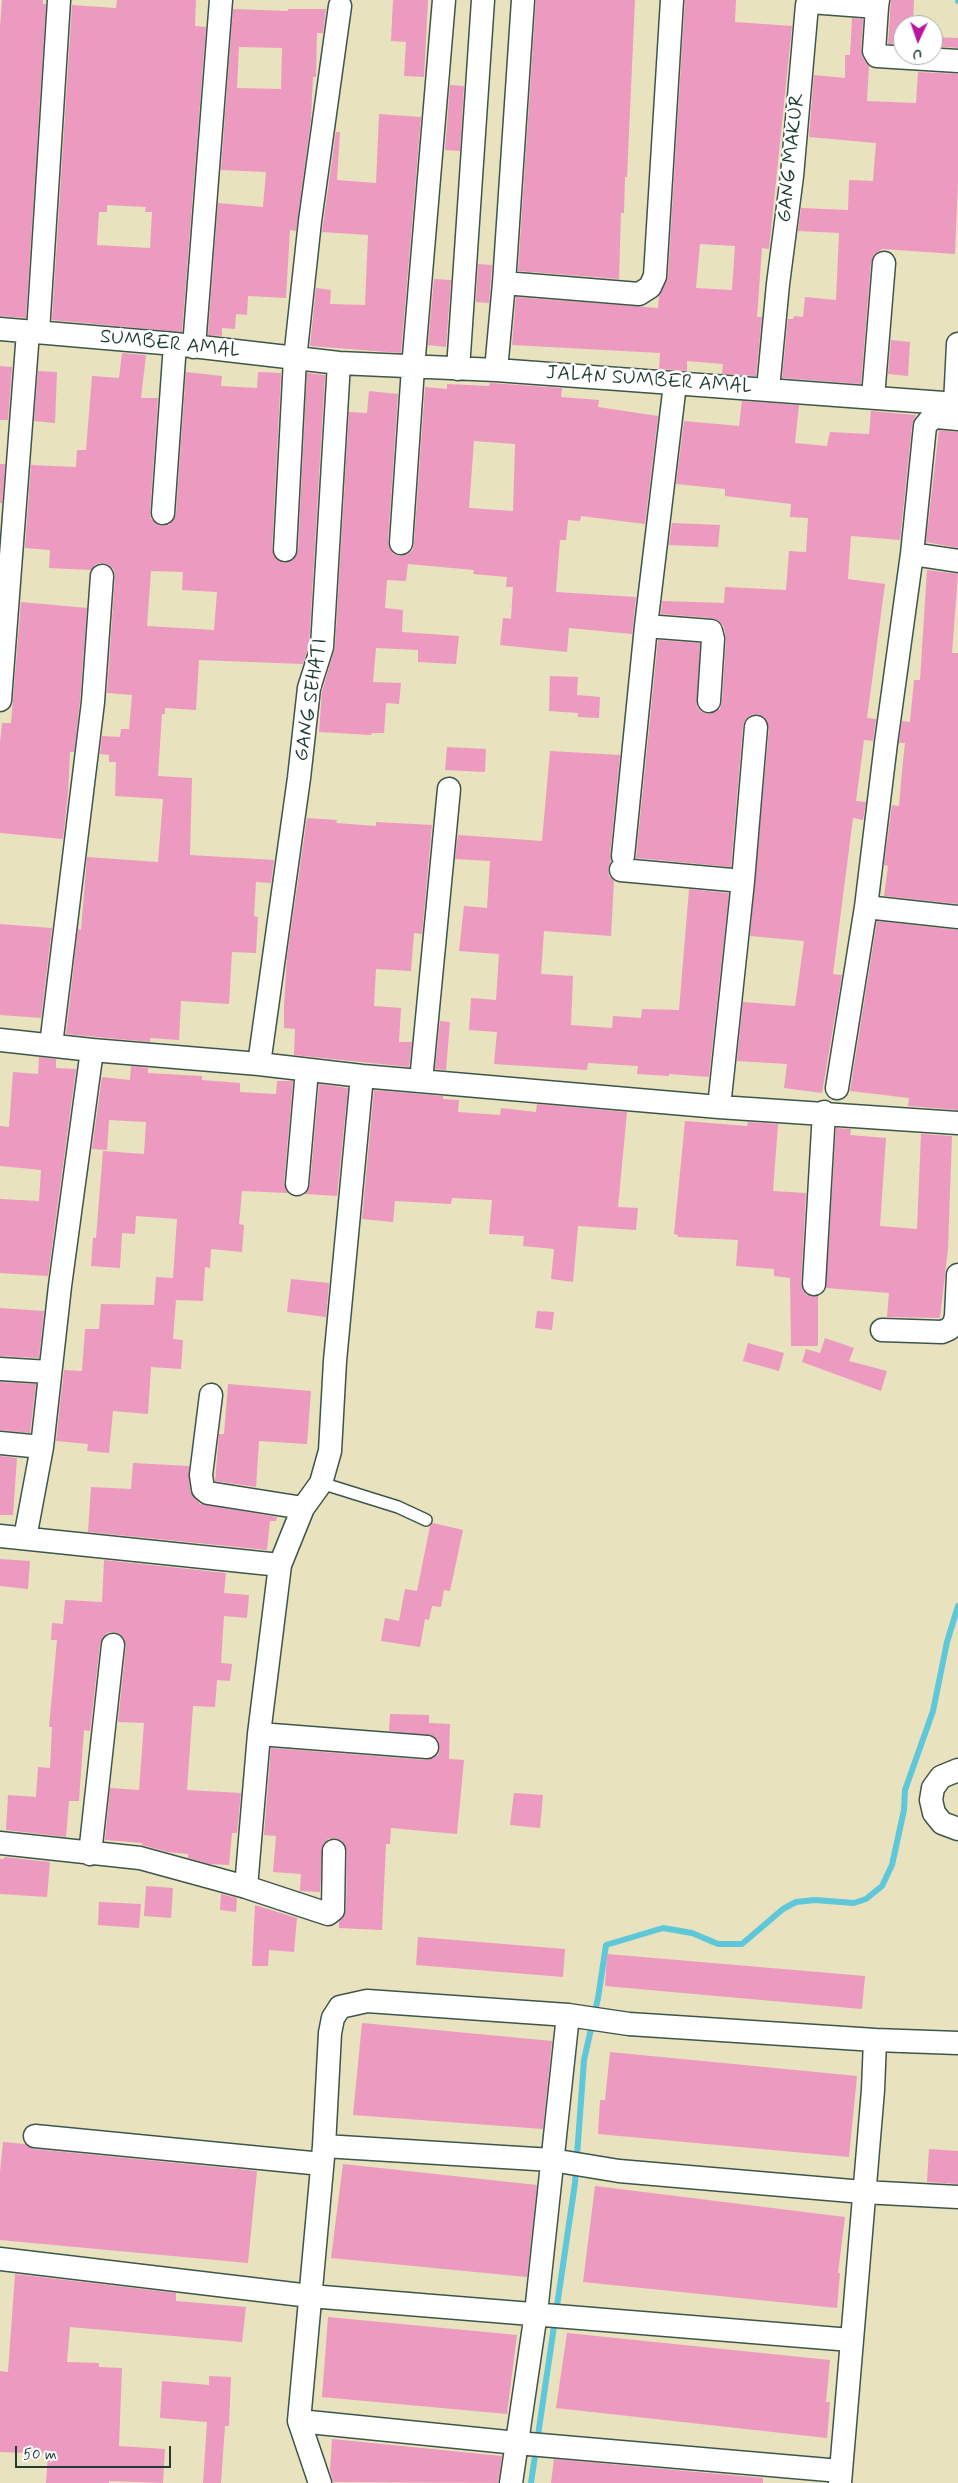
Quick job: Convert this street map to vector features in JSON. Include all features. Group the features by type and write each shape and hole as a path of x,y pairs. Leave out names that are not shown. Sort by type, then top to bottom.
{"street":[{"path":"0,700 33,332 59,0"},
{"path":"163,513 184,345 221,0"},
{"path":"401,543 413,368 444,0"},
{"path":"458,369 483,0"},
{"path":"496,370 504,283 523,0"},
{"path":"504,283 639,294 650,287 655,276 672,0"},
{"name":"GANG MAKUR","path":"768,389 778,284 792,176 807,5 810,2 878,4"},
{"path":"878,4 874,51 877,56 958,61"},
{"path":"284,550 295,359 310,221 340,6"},
{"path":"873,397 884,263"},
{"name":"SUMBER AMAL","path":"0,329 184,345 339,364"},
{"path":"837,1088 866,907 912,554 925,426 930,420 957,409 958,344"},
{"name":"JALAN SUMBER AMAL","path":"339,364 496,370 768,389 873,397 957,409"},
{"name":"GANG SEHATI","path":"259,1064 299,778 309,688 322,647 339,364"},
{"path":"675,384 646,626 622,863 743,881"},
{"path":"912,554 958,561"},
{"path":"51,1045 93,702 102,576"},
{"path":"646,626 711,631 713,639 709,701"},
{"path":"720,1107 743,881 756,727"},
{"path":"421,1081 449,789"},
{"path":"866,907 958,917"},
{"path":"0,1040 259,1064 362,1076 720,1107 824,1112 958,1123"},
{"path":"25,1538 42,1447 49,1372 92,1050"},
{"path":"297,1184 307,1070"},
{"path":"246,1888 260,1734 280,1565 303,1508 321,1483 330,1451 335,1361 362,1076"},
{"path":"814,1284 824,1112"},
{"path":"882,1330 942,1332 949,1329 954,1324 956,1316 958,1275"},
{"path":"0,1369 49,1372"},
{"path":"211,1394 201,1474 203,1489 208,1493 303,1508"},
{"path":"0,1443 42,1447"},
{"path":"0,1536 280,1565"},
{"path":"90,1854 113,1645"},
{"path":"260,1734 427,1747"},
{"path":"958,1770 940,1777 933,1788 931,1800 934,1813 942,1823 958,1830"},
{"path":"0,1843 140,1858 330,1913 333,1910 335,1883 334,1851"},
{"path":"320,2483 299,2421 323,2155 330,2033 333,2018 340,2007 367,2001 570,2016 629,2024 875,2040 958,2043"},
{"path":"511,2483 522,2444 541,2314 570,2016"},
{"path":"299,2421 522,2444 549,2445 840,2477 873,2090 875,2040"},
{"path":"35,2136 323,2155 557,2162 619,2171 863,2192 958,2197"},
{"path":"0,2259 310,2296 851,2340"}],"lane":[{"path":"321,1483 398,1508 426,1520"}],"building":[{"path":"2,0 43,0 43,4 46,4 26,318 0,316 0,27"},
{"path":"117,0 196,0 195,26 206,27 182,332 52,320 72,5 116,8","holes":["107,205 146,207 145,212 152,212 150,248 97,245 99,212 107,212"]},
{"path":"393,0 428,0 424,77 404,76 406,42 391,41"},
{"path":"536,0 635,0 627,177 625,177 624,213 621,213 619,279 518,271"},
{"path":"685,0 736,0 735,22 792,26 769,249 762,248 757,317 762,317 756,376 722,374 723,364 687,361 687,371 659,369 660,353 512,345 516,297 658,308 659,296 668,277","holes":["700,244 735,246 732,290 696,288"]},
{"path":"891,0 914,0 913,15 893,15 893,44 888,44"},
{"path":"233,9 288,11 288,9 326,9 323,33 317,33 316,77 313,77 311,119 296,231 290,230 286,298 248,296 247,315 236,314 235,329 222,328 222,336 208,335 218,203 263,207 266,172 221,170","holes":["239,47 282,48 281,89 237,88"]},
{"path":"852,18 863,19 861,50 863,58 869,66 867,101 916,103 918,72 958,74 958,181 955,254 882,249 874,255 871,262 861,384 782,378 788,319 793,319 794,316 803,317 805,297 836,300 839,233 798,231 801,208 848,210 849,180 873,181 876,143 809,137 814,75 845,78 845,55 850,55"},
{"path":"943,37 958,38 958,48 943,47"},
{"path":"450,85 464,86 460,151 445,150"},
{"path":"379,114 421,117 401,353 310,346 316,288 331,290 330,304 365,305 368,235 322,232 336,132 340,132 337,180 376,183"},
{"path":"478,264 492,265 489,303 476,302"},
{"path":"434,279 451,280 446,347 428,345"},
{"path":"891,340 910,342 908,376 888,374"},
{"path":"122,353 146,355 141,398 158,398 150,512 151,519 162,526 169,525 176,514 186,372 222,376 221,386 257,388 258,372 281,373 272,549 274,556 284,563 291,561 298,551 307,373 325,375 309,645 303,664 199,660 196,710 165,708 165,714 162,714 158,776 192,778 190,855 274,860 271,883 256,882 254,916 258,917 256,953 232,952 229,1004 181,1001 179,1040 150,1038 150,1042 66,1034 78,929 81,930 87,857 158,862 163,799 115,796 116,762 109,762 109,755 100,754 102,736 120,737 121,729 129,729 132,695 107,693 114,570 109,565 102,563 96,564 91,570 49,568 50,550 25,548 31,465 76,467 77,450 86,450 92,376 119,378","holes":["151,571 183,572 182,590 217,592 214,630 147,626"]},
{"path":"0,366 12,367 8,420 0,420"},
{"path":"38,371 57,372 55,423 34,421"},
{"path":"490,383 562,388 561,397 599,400 598,407 658,416 645,524 581,516 580,521 568,520 566,540 560,540 556,592 636,597 632,634 569,628 567,652 500,645 503,618 511,619 513,587 506,587 507,577 473,574 474,570 408,564 406,581 387,580 385,608 403,610 402,632 459,636 456,664 418,662 418,650 376,648 373,682 401,683 399,704 386,703 384,733 372,733 371,735 319,732 322,691 335,648 349,412 367,413 369,391 398,394 388,542 393,554 406,555 412,551 414,544 425,387 447,389 447,384 489,386","holes":["474,441 515,444 513,511 469,508"]},
{"path":"742,401 799,405 795,443 827,446 830,432 869,434 871,411 916,415 912,425 900,540 851,536 848,579 885,584 867,718 876,719 873,741 864,740 856,801 866,802 863,820 853,818 833,974 842,975 822,1093 784,1088 787,1064 737,1061 743,1002 795,1006 804,941 750,936 769,728 764,717 758,714 751,715 743,725 731,867 636,858 658,640 700,643 697,706 701,712 709,714 720,709 722,702 726,640 724,627 719,621 712,618 661,614 662,601 724,603 725,587 786,590 789,551 806,552 808,518 790,517 791,504 725,496 725,489 676,484 684,421 739,426"},
{"path":"939,430 958,432 958,548 926,542"},
{"path":"0,464 5,464 2,503 0,503"},
{"path":"672,523 720,525 718,547 669,545"},
{"path":"927,570 958,574 952,653 958,653 958,904 884,896 888,866 884,865 892,805 899,806 905,743 899,743 902,721 910,722 914,680 920,680"},
{"path":"21,602 87,608 80,701 74,752 70,752 63,839 0,833 0,743 2,723 11,723"},
{"path":"550,676 578,677 577,695 600,697 599,718 578,717 578,713 549,711"},
{"path":"447,747 486,749 485,772 445,770"},
{"path":"550,751 620,755 610,855 611,862 608,869 609,876 614,881 611,936 544,931 541,974 573,976 571,1025 612,1028 613,1016 641,1018 642,1009 679,1010 689,889 729,893 709,1077 637,1074 638,1066 588,1063 587,1070 494,1064 497,1032 469,1030 471,998 496,1000 499,954 459,951 464,906 487,908 490,861 455,859 458,835 542,841"},
{"path":"307,818 337,820 336,823 376,826 376,822 432,825 422,934 414,933 411,971 376,969 374,1006 401,1008 399,1042 412,1042 409,1067 294,1055 295,1029 284,1028 284,1006 287,957"},
{"path":"877,921 958,930 958,1110 908,1106 909,1098 850,1091"},
{"path":"0,924 52,928 41,1018 0,1015"},
{"path":"440,1021 450,1022 446,1070 435,1069"},
{"path":"39,1057 56,1059 56,1068 76,1069 48,1276 0,1273 0,1199 39,1201 41,1170 0,1166 0,1126 9,1127 13,1072 38,1074"},
{"path":"131,1066 148,1068 148,1073 202,1076 202,1080 240,1083 240,1092 276,1094 277,1081 293,1081 284,1183 288,1193 242,1191 239,1224 244,1225 242,1252 211,1249 210,1268 205,1267 203,1301 176,1300 173,1339 183,1340 181,1369 151,1367 148,1414 113,1411 109,1453 87,1451 88,1444 56,1441 64,1370 82,1371 85,1329 99,1329 101,1304 154,1305 156,1277 173,1278 177,1219 136,1216 135,1234 122,1233 120,1268 91,1266 93,1238 96,1238 103,1151 144,1154 146,1122 109,1120 107,1150 92,1149 102,1077 130,1080"},
{"path":"319,1084 348,1088 337,1196 305,1194 310,1185"},
{"path":"374,1090 443,1096 443,1099 459,1100 458,1112 500,1115 501,1108 536,1112 537,1104 627,1112 618,1207 638,1208 636,1230 578,1226 573,1282 551,1279 554,1249 523,1246 524,1236 489,1234 492,1200 452,1198 451,1204 395,1201 393,1222 362,1219"},
{"path":"685,1121 747,1126 748,1122 778,1124 773,1191 806,1193 801,1284 806,1295 818,1296 818,1346 791,1346 790,1278 774,1276 774,1269 736,1266 738,1240 678,1237 678,1235 674,1234"},
{"path":"836,1128 851,1129 850,1135 886,1138 880,1226 917,1229 921,1134 952,1136 948,1249 940,1318 887,1317 889,1293 826,1288"},
{"path":"291,1279 329,1283 326,1317 287,1312"},
{"path":"0,1308 44,1311 39,1358 0,1356"},
{"path":"537,1311 554,1312 552,1330 535,1328"},
{"path":"825,1338 854,1348 849,1361 887,1371 881,1391 802,1362 806,1349 820,1353"},
{"path":"748,1343 784,1353 779,1371 743,1361"},
{"path":"0,1382 36,1384 30,1433 0,1430"},
{"path":"228,1384 311,1391 307,1444 259,1441 256,1487 215,1481 219,1434 224,1434"},
{"path":"0,1456 17,1458 13,1515 0,1515"},
{"path":"133,1463 189,1466 190,1491 200,1504 277,1517 276,1521 270,1521 267,1550 88,1532 91,1487 131,1489"},
{"path":"433,1523 463,1530 450,1591 444,1590 441,1607 432,1606 429,1620 425,1619 420,1647 381,1641 385,1618 399,1621 405,1589 417,1591 430,1526"},
{"path":"0,1559 30,1561 28,1589 0,1586"},
{"path":"104,1560 226,1573 224,1593 249,1595 247,1618 224,1616 221,1663 232,1664 230,1681 217,1680 215,1707 193,1706 187,1790 241,1793 237,1833 232,1833 229,1865 210,1864 188,1858 188,1854 168,1852 142,1845 142,1843 105,1840 110,1788 139,1790 144,1723 118,1722 126,1646 121,1635 115,1632 107,1633 100,1644 90,1731 84,1730 79,1801 69,1801 66,1837 6,1830 8,1795 36,1797 38,1767 50,1768 52,1727 49,1727 57,1640 51,1640 52,1623 63,1624 65,1600 102,1602"},
{"path":"390,1714 429,1715 429,1723 450,1724 449,1759 464,1760 457,1834 391,1828 390,1844 386,1844 382,1930 339,1928 339,1922 346,1910 347,1851 341,1840 335,1838 328,1839 323,1845 320,1892 300,1891 301,1874 273,1872 276,1836 264,1835 271,1748 426,1760 438,1755 439,1741 434,1736 389,1731"},
{"path":"514,1793 543,1795 540,1828 510,1825"},
{"path":"4,1857 50,1862 47,1897 0,1894 0,1859 4,1859"},
{"path":"146,1886 173,1888 171,1918 144,1916"},
{"path":"221,1894 237,1898 236,1912 220,1910"},
{"path":"99,1902 141,1904 139,1928 98,1925"},
{"path":"255,1905 297,1918 294,1952 269,1950 268,1966 252,1966"},
{"path":"418,1937 565,1949 563,1977 416,1965"},
{"path":"607,1954 865,1976 862,2009 605,1986"},
{"path":"362,2023 552,2041 543,2129 353,2115"},
{"path":"610,2052 857,2076 849,2157 598,2134 600,2100 605,2100"},
{"path":"3,2142 25,2144 34,2149 257,2171 248,2263 0,2240 0,2172"},
{"path":"929,2149 958,2151 958,2184 927,2182"},
{"path":"343,2164 537,2185 527,2277 331,2258"},
{"path":"595,2186 845,2217 838,2273 840,2273 837,2308 583,2282"},
{"path":"15,2274 176,2293 176,2301 246,2307 242,2342 70,2327 67,2362 99,2363 99,2367 122,2368 119,2446 165,2449 163,2483 109,2481 109,2483 46,2483 48,2454 0,2452 0,2371 8,2372"},
{"path":"328,2317 517,2335 507,2414 322,2397"},
{"path":"567,2333 830,2360 826,2402 830,2402 827,2438 556,2408"},
{"path":"209,2376 231,2377 229,2426 225,2426 221,2483 203,2483 207,2422 160,2418 162,2381 209,2385"},
{"path":"332,2439 502,2456 498,2483 333,2482 330,2470"},
{"path":"554,2459 763,2478 763,2483 551,2483"}],"waterway":[{"path":"531,2483 575,2183 584,2060 598,1998 606,1945 663,1928 692,1933 718,1944 742,1944 783,1909 796,1902 815,1900 854,1903 866,1899 882,1886 892,1865 904,1810 905,1790 933,1711 947,1642 958,1606"}]}
